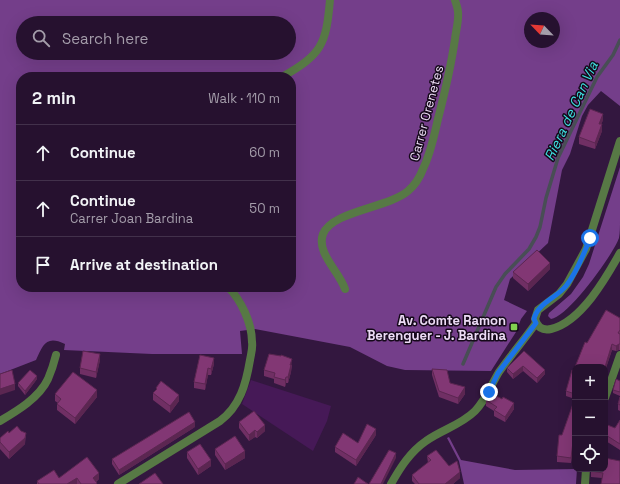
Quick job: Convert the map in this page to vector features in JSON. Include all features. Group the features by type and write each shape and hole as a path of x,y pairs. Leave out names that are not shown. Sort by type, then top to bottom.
{"street":[{"path":"289,72 314,55 323,43 329,23 330,0"},
{"name":"Carrer Orenetes","path":"345,289 342,279 327,259 324,252 322,241 323,235 328,227 336,220 388,202 403,195 420,176 433,140 452,64 458,21 458,11 454,0"},
{"path":"620,141 586,249 567,284 559,294 538,310 534,319 536,323 544,330 548,330 566,323 586,303 603,281 620,253"},
{"path":"118,484 228,415 238,400 251,354 252,342 250,326 232,292"},
{"path":"391,484 406,460 417,448 426,441 466,418 478,407 489,392 498,373 536,323"},
{"path":"0,421 24,406 42,389 48,380 56,355"},
{"path":"608,389 620,355"},
{"path":"585,484 586,472"}],"shaded area":[{"path":"0,0 620,0 620,106 601,91 588,105 582,116 570,154 562,170 548,243 510,279 504,300 527,311 521,319 516,332 491,371 405,370 387,366 350,347 255,329 240,331 242,354 152,354 64,350 65,344 59,341 49,341 41,350 36,360 0,374"},
{"path":"620,167 619,238 608,258 589,284 568,308 559,316 551,319 548,316 549,313 571,294 583,277 589,264"},
{"path":"251,380 331,406 327,421 313,451 242,404"},
{"path":"449,437 461,460 515,470 572,469 572,472 577,472 576,484 464,484 459,461 447,438"}],"building":[{"path":"590,109 603,114 599,124 602,124 595,143 579,137"},
{"path":"537,250 550,263 528,284 513,272"},
{"path":"606,310 620,318 620,330 618,333 620,334 620,344 616,346 612,344 606,364 576,364 585,342 587,343"},
{"path":"83,351 100,354 96,372 80,368"},
{"path":"524,351 545,370 537,378 523,366 513,374 507,368"},
{"path":"269,354 281,355 292,359 288,377 286,377 285,380 274,377 275,373 264,370"},
{"path":"200,355 214,358 211,369 208,368 205,384 194,382"},
{"path":"432,369 447,370 450,383 465,387 458,398 439,391"},
{"path":"12,370 15,384 0,389 0,374"},
{"path":"30,370 37,376 25,391 18,383"},
{"path":"572,370 572,393 566,391"},
{"path":"73,372 97,390 75,418 57,404 61,399 55,394"},
{"path":"616,379 620,381 620,392 613,390"},
{"path":"161,381 179,395 170,406 153,393"},
{"path":"491,393 514,403 505,417 494,410 497,407 486,400"},
{"path":"572,407 571,458 557,456 559,435 562,435"},
{"path":"254,411 265,425 257,432 255,430 249,435 239,422"},
{"path":"189,412 195,422 119,470 112,459"},
{"path":"620,420 620,444 608,436 608,425 615,428"},
{"path":"367,424 376,429 356,460 335,447 343,433 358,443"},
{"path":"17,426 21,431 26,433 25,438 9,452 0,442 0,438"},
{"path":"235,436 245,451 225,464 215,449"},
{"path":"200,444 211,460 198,469 187,452"},
{"path":"389,450 396,453 381,484 369,484"},
{"path":"436,450 449,466 457,461 460,472 445,484 419,484 412,475 431,460 427,456"},
{"path":"87,457 99,473 93,478 97,483 96,484 81,484 77,478 67,484 39,484 37,481 54,470 59,478"},
{"path":"608,459 620,461 620,484 601,484 603,473 597,472 608,472"},
{"path":"155,473 163,484 139,484"},
{"path":"358,477 368,484 354,484"}],"waterway":[{"name":"Riera de Can Via","path":"463,364 496,287 505,274 529,249 536,237 558,158 597,77 613,55 620,40"}],"place":[{"name":"Av. Comte Ramon Berenguer - J. Bardina","path":"514,327"}],"route":[{"path":"489,392 498,373 536,323 534,319 538,310 559,294 567,284 586,249 590,238"}]}
